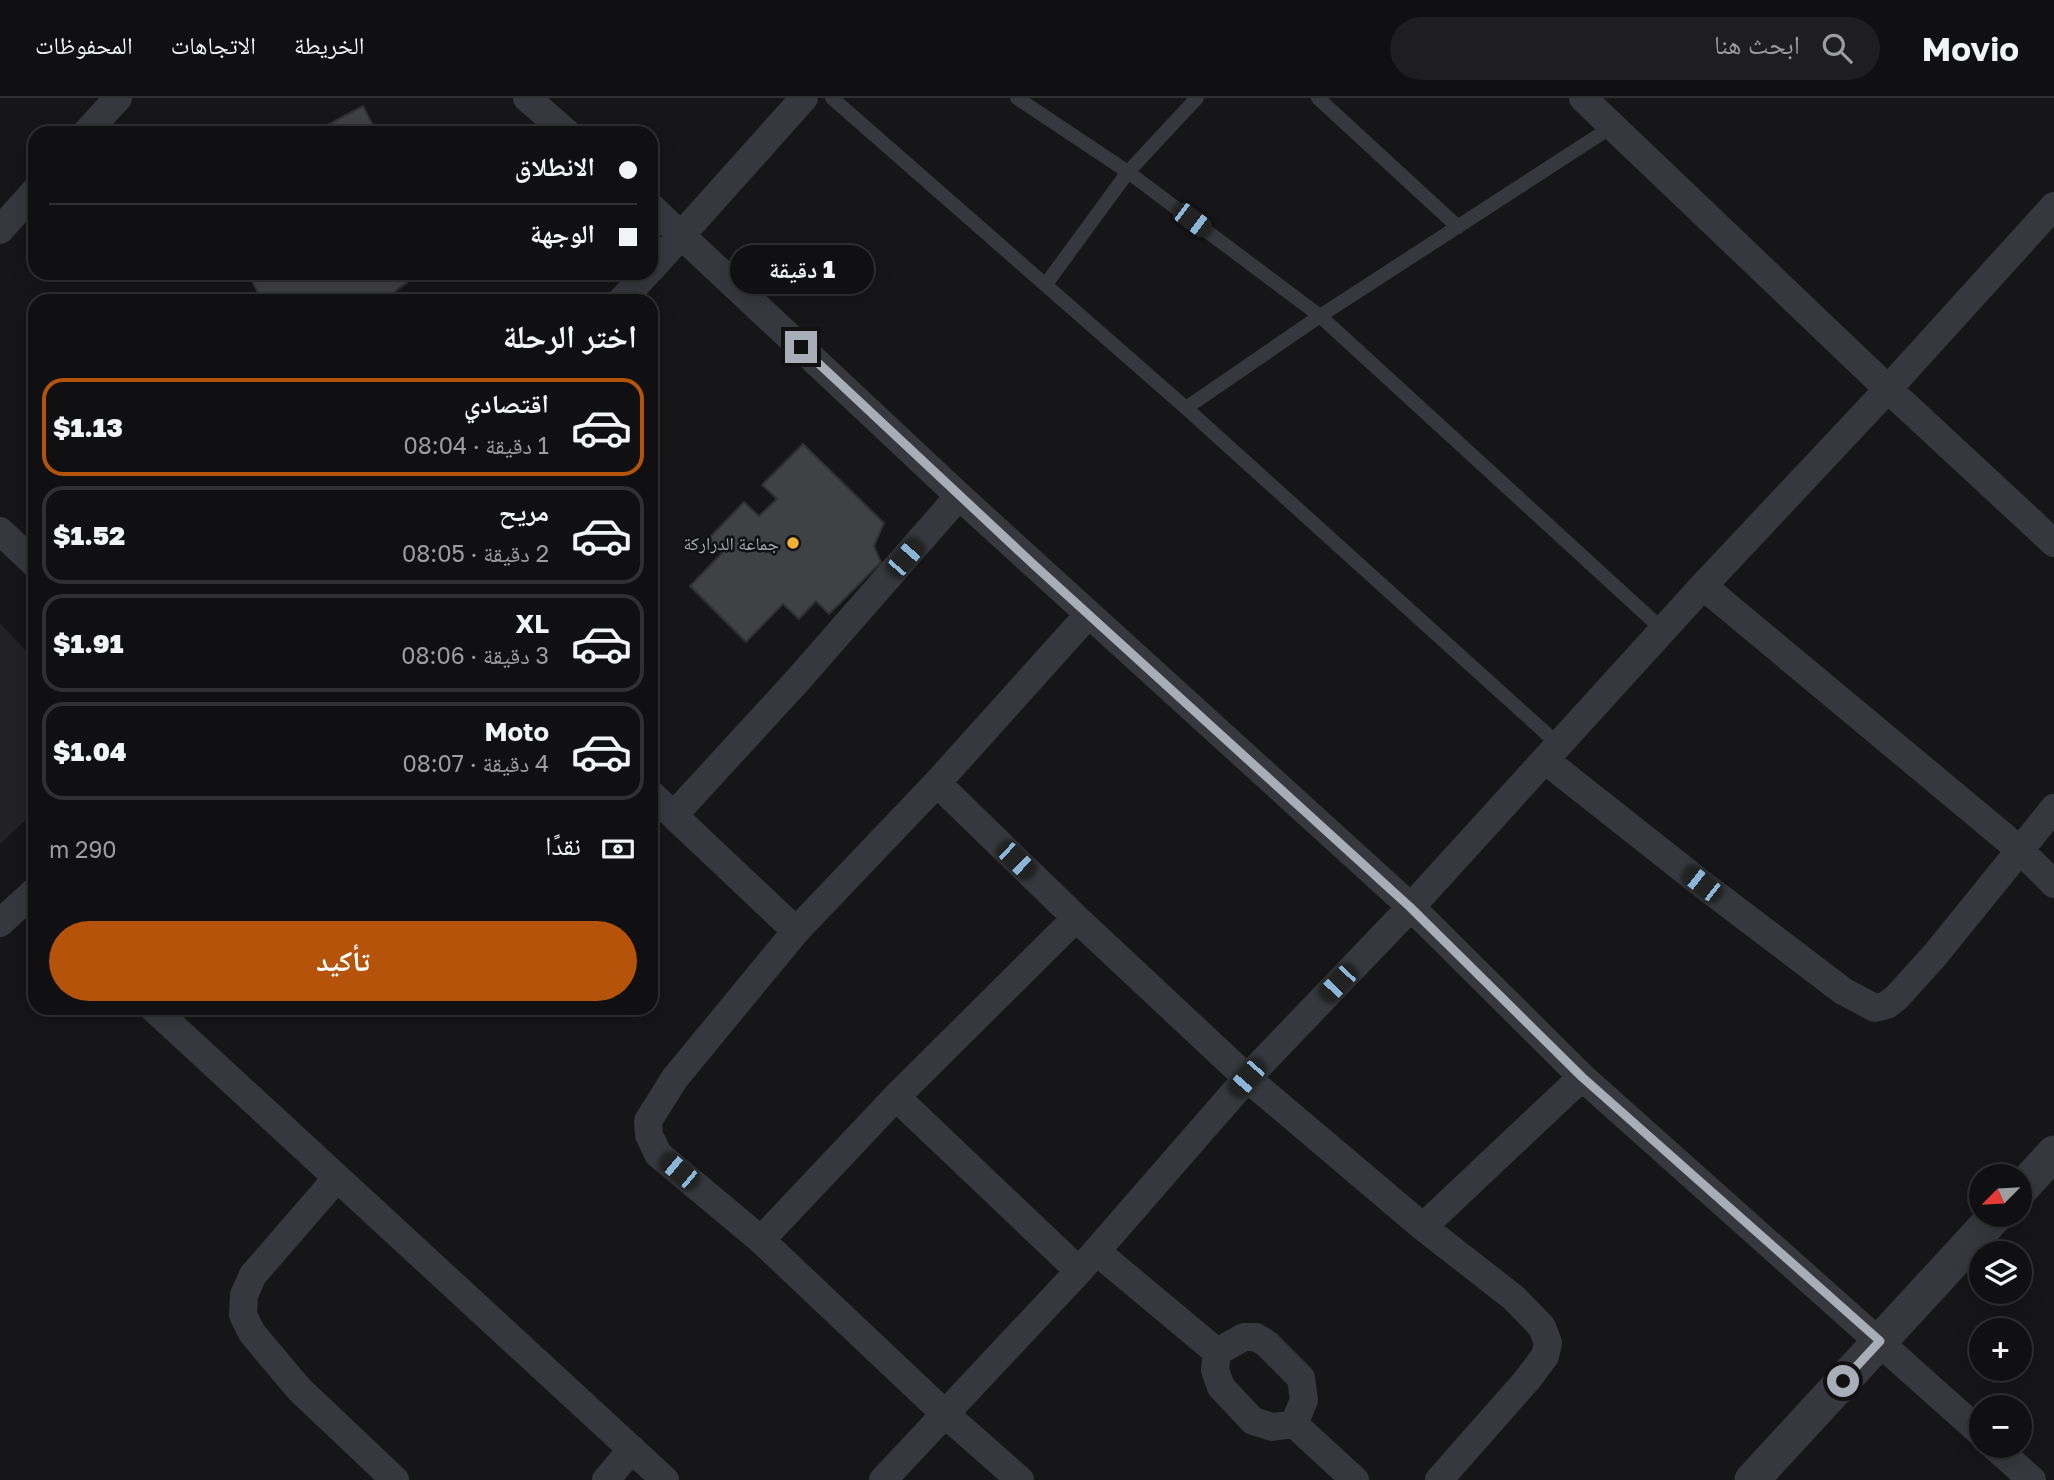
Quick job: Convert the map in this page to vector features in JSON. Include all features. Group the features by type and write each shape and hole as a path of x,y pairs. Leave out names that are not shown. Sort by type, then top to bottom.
{"street":[{"path":"92,126 118,98"},
{"path":"527,98 559,126"},
{"path":"658,262 804,98"},
{"path":"1583,98 2054,543"},
{"path":"0,230 28,199"},
{"path":"883,1480 1088,1261 1247,1078 1410,907 2054,206"},
{"path":"658,213 959,496 1410,907 1582,1077 1969,1422"},
{"path":"628,294 640,280"},
{"path":"674,815 959,496"},
{"path":"0,531 28,557"},
{"path":"1703,586 2020,850 2054,884"},
{"path":"1020,1480 944,1413 761,1240 658,1154 649,1135 648,1121 675,1078 796,931 937,783 1088,615"},
{"path":"1552,752 1832,982 1875,1007 1887,1005 1897,997 1935,955 2054,808"},
{"path":"937,783 1247,1078 1423,1227 1514,1298 1542,1327 1548,1343 1545,1356 1438,1480"},
{"path":"658,800 796,931"},
{"path":"0,923 28,899"},
{"path":"761,1240 896,1097 1076,918"},
{"path":"161,1015 665,1480"},
{"path":"1423,1227 1582,1077"},
{"path":"896,1097 1088,1261 1217,1352"},
{"path":"2032,1177 2054,1153"},
{"path":"337,1178 253,1275 244,1296 243,1315 252,1333 299,1389 395,1480"},
{"path":"1752,1480 1985,1227"},
{"path":"1217,1352 1244,1338 1256,1337 1267,1344 1301,1378 1304,1401 1294,1424"},
{"path":"1217,1352 1215,1370 1221,1387 1253,1421 1272,1427 1294,1424"},
{"path":"1294,1424 1355,1480"},
{"path":"606,1480 632,1449"},
{"path":"2007,1458 2032,1480"}],"lane":[{"path":"832,98 1186,408 1552,752"},
{"path":"1017,98 1128,172 1320,316 1663,629"},
{"path":"1046,284 1128,172 1198,98"},
{"path":"1318,98 1458,226"},
{"path":"1186,408 1320,316 1613,126"}],"shaded area":[{"path":"0,623 28,653 28,818 0,844"}],"building":[{"path":"363,106 373,126 325,126"},
{"path":"252,280 410,280 392,294 258,294"},
{"name":"جماعة الدراركة","path":"803,444 884,523 874,546 881,562 829,614 816,601 799,619 783,604 746,642 690,586 722,553 708,539 744,502 759,516 777,499 762,485"}],"place":[{"name":"جماعة الدراركة","path":"793,543"}],"route":[{"path":"801,347 959,496 1410,907 1582,1077 1880,1341 1843,1381"}]}
